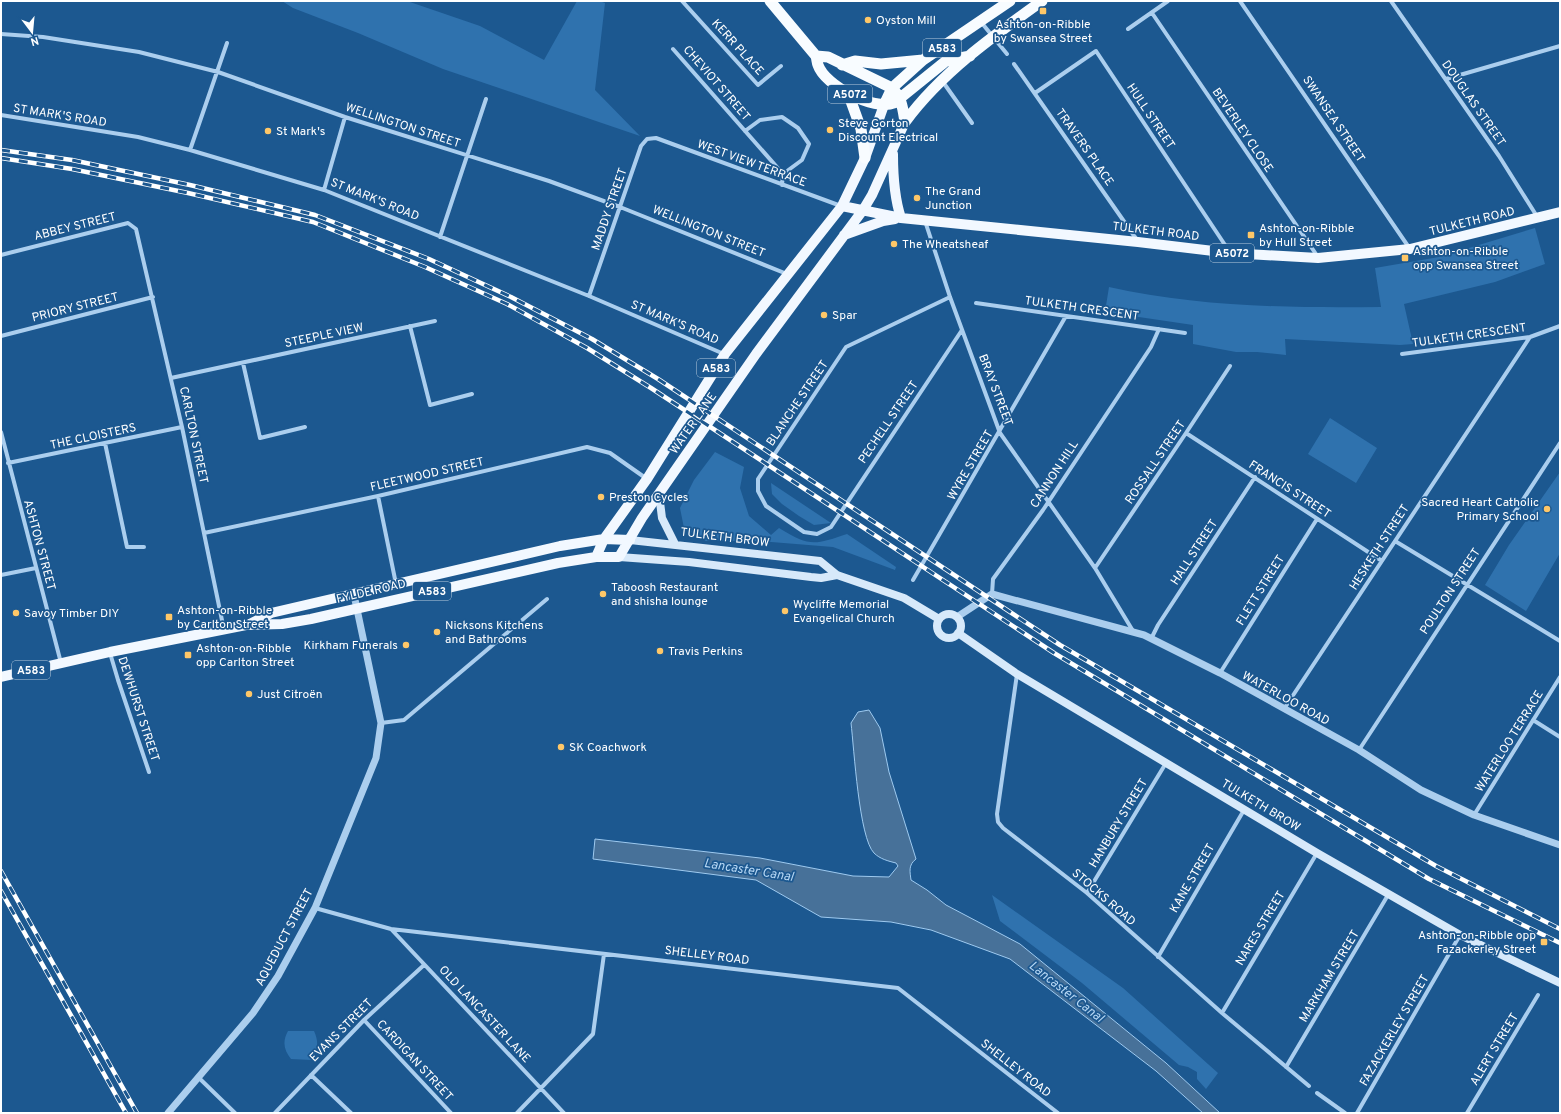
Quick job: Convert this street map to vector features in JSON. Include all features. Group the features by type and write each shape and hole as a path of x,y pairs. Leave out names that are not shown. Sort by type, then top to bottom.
{"highway":[{"name":"A5072","path":"770,1 816,56 818,66 837,87 865,100 884,105 890,104 900,99 946,61 970,56"},
{"name":"A583","path":"884,105 892,88 923,60 1010,1"},
{"name":"A583","path":"905,122 923,99 941,80 1042,1"},
{"name":"A5072","path":"816,56 828,57 892,88 897,92 900,99 905,122"},
{"path":"842,65 855,61 881,64 923,60"},
{"name":"A5072","path":"848,93 861,130 865,158"}],"main road":[{"name":"A583","path":"842,206 865,158 884,105"},
{"name":"A583","path":"863,210 872,195 905,122"},
{"path":"893,148 893,181 896,202 901,218"},
{"name":"TULKETH ROAD","path":"842,206 901,218 1138,242 1230,253 1318,258 1410,249 1560,212"},
{"name":"WATER LANE","path":"596,556 604,539 647,479 725,354 842,206"},
{"name":"WATER LANE","path":"619,557 642,518 756,354 863,210"},
{"name":"A5072","path":"843,235 883,221 901,218"},
{"path":"659,494 662,518 675,544"},
{"name":"TULKETH BROW","path":"604,539 675,544 820,561 837,575 904,598 939,619"},
{"name":"FYLDE ROAD","path":"246,625 271,613 354,595 550,548 604,539"},
{"name":"FYLDE ROAD","path":"1,677 110,652 246,625 282,624 596,556 619,557"},
{"name":"TULKETH BROW","path":"619,557 689,562 811,578 837,575"},
{"path":"945,614 957,617 960,624 958,633 949,637 942,635 938,630 939,619 945,614"},
{"name":"TULKETH BROW","path":"958,633 1017,674 1317,854 1460,935 1560,983"}],"street":[{"name":"KERR PLACE","path":"682,1 758,85 781,66"},
{"path":"1128,29 1168,1"},
{"name":"SWANSEA STREET","path":"1240,1 1410,249"},
{"name":"DOUGLAS STREET","path":"1391,1 1499,156 1538,218"},
{"name":"BEVERLEY CLOSE","path":"1152,13 1318,258"},
{"path":"981,22 1007,54"},
{"path":"1,41 2,34"},
{"name":"WELLINGTON STREET","path":"2,34 43,37 139,52 218,72 345,117 549,182 620,207 788,274"},
{"path":"190,150 227,43"},
{"path":"1446,79 1560,46"},
{"name":"CHEVIOT STREET","path":"673,49 745,131 783,174 802,160 809,144 798,128 782,117 760,120 745,131"},
{"name":"HULL STREET","path":"1035,93 1096,51 1230,253"},
{"name":"TRAVERS PLACE","path":"1014,64 1138,242"},
{"path":"941,80 972,124"},
{"path":"440,237 486,99"},
{"name":"ST MARK'S ROAD","path":"1,115 138,137 190,150 324,190 590,296 725,354"},
{"path":"324,190 345,117"},
{"name":"WEST VIEW TERRACE","path":"656,138 842,206"},
{"name":"MADDY STREET","path":"590,296 641,146 647,139 656,138"},
{"path":"782,185 783,174"},
{"name":"BRAY STREET","path":"925,220 950,297 1000,433 1095,568 1133,631"},
{"name":"ABBEY STREET","path":"1,255 128,223 136,229 140,245"},
{"name":"CARLTON STREET","path":"140,245 182,427 224,630"},
{"name":"PRIORY STREET","path":"1,336 153,297"},
{"name":"BLANCHE STREET","path":"831,527 817,534 804,532 766,506 758,491 758,479 846,347 950,297"},
{"name":"TULKETH CRESCENT","path":"976,303 1185,333"},
{"name":"WYRE STREET","path":"913,580 1000,433 1066,316"},
{"name":"STEEPLE VIEW","path":"171,378 435,321"},
{"path":"410,326 430,405 472,394"},
{"name":"TULKETH CRESCENT","path":"1402,354 1530,337 1560,326"},
{"name":"CANNON HILL","path":"992,594 993,579 1048,502 1151,347 1159,329"},
{"name":"PECHELL STREET","path":"831,527 962,330"},
{"name":"HESKETH STREET","path":"1284,709 1530,337"},
{"path":"243,363 260,438 305,427"},
{"name":"ROSSALL STREET","path":"1095,568 1230,366"},
{"name":"THE CLOISTERS","path":"8,464 182,427"},
{"name":"ASHTON STREET","path":"1,432 8,464 61,663"},
{"name":"FRANCIS STREET","path":"1186,433 1382,561"},
{"name":"POULTON STREET","path":"1359,750 1466,584 1560,443"},
{"path":"105,444 127,547 144,546"},
{"name":"FLEETWOOD STREET","path":"204,533 378,496 587,446 610,453 647,479"},
{"name":"HALL STREET","path":"1151,639 1158,625 1255,477"},
{"path":"378,496 396,584"},
{"name":"FLETT STREET","path":"1220,673 1317,519"},
{"path":"1395,541 1560,641"},
{"path":"1,575 36,568"},
{"path":"957,617 992,594"},
{"name":"WATERLOO ROAD","path":"992,594 1133,631 1220,673 1359,750 1421,790 1474,815 1560,845"},
{"name":"AQUEDUCT STREET","path":"168,1113 253,1013 278,976 315,908 376,758 381,723 354,595"},
{"path":"381,723 404,720 547,599"},
{"name":"DEWHURST STREET","path":"110,652 149,772"},
{"name":"STOCKS ROAD","path":"1017,674 997,814 998,822 1003,828 1087,893 1222,1013 1309,1086"},
{"name":"WATERLOO TERRACE","path":"1474,815 1560,677"},
{"path":"1533,720 1560,737"},
{"name":"HANBURY STREET","path":"1087,893 1166,763"},
{"name":"KANE STREET","path":"1158,957 1244,810"},
{"name":"NARES STREET","path":"1222,1013 1317,854"},
{"name":"MARKHAM STREET","path":"1286,1067 1388,895"},
{"name":"SHELLEY ROAD","path":"315,908 391,929 898,988 1058,1113"},
{"name":"OLD LANCASTER LANE","path":"391,929 564,1113"},
{"name":"FAZACKERLEY STREET","path":"1357,1113 1460,935"},
{"path":"517,1113 593,1034 604,954"},
{"name":"EVANS STREET","path":"275,1113 364,1020 424,964"},
{"name":"ALERT STREET","path":"1467,1113 1538,995"},
{"name":"CARDIGAN STREET","path":"364,1020 451,1113"},
{"path":"311,1075 350,1113"},
{"path":"198,1077 235,1113"},
{"path":"1317,1093 1345,1113"}],"shaded area":[{"path":"282,1 407,1 480,26 544,60 577,1 599,1 605,3 595,90 640,136 443,69 358,33 293,8"},
{"path":"1535,228 1545,264 1495,282 1404,304 1413,344 1400,345 1285,339 1286,355 1257,352 1236,352 1193,344 1193,325 1105,312 1109,287 1176,299 1244,305 1381,307 1375,268 1439,257"},
{"path":"1330,418 1377,448 1356,483 1308,454"},
{"path":"715,452 744,467 740,488 749,516 771,535 779,528 805,541 819,542 847,534 896,567 895,570 833,547 758,541 706,541 684,528 680,508 694,480"},
{"name":"Sacred Heart Catholic Primary School","path":"1560,472 1560,553 1526,611 1485,585 1509,545"},
{"path":"771,483 831,523 814,525 799,516 782,504 772,494"},
{"path":"992,895 1123,988 1218,1073 1206,1089 1197,1079 1197,1072 1188,1067 1179,1065 1082,983 1000,921"},
{"path":"288,1031 314,1031 317,1039 317,1046 311,1060 291,1059 284,1042"}],"water":[{"name":"Lancaster Canal","path":"869,710 880,728 889,772 916,859 913,861 911,866 911,880 946,905 1020,944 1166,1063 1220,1113 1203,1113 1156,1071 1010,959 931,930 891,922 821,917 756,880 593,859 595,839 760,858 853,876 889,877 898,866 896,863 884,860 876,855 869,844 864,830 858,792 851,723 858,712"}],"railway":[{"path":"1,150 72,160 190,185 315,215 429,259 511,297 592,339 658,379 1060,645 1436,866 1560,929"},
{"path":"1,158 72,169 188,193 313,222 425,267 507,304 587,348 651,388 1054,653 1429,879 1560,943"},
{"path":"1,871 137,1113"},
{"path":"1,891 126,1113"}],"place":[{"name":"Ashton-on-Ribble by Swansea Street","path":"1043,11"},
{"name":"Oyston Mill","path":"868,20"},
{"name":"Steve Gorton Discount Electrical","path":"830,130"},
{"name":"St Mark's","path":"268,131"},
{"name":"The Grand Junction","path":"917,198"},
{"name":"Ashton-on-Ribble by Hull Street","path":"1251,235"},
{"name":"The Wheatsheaf","path":"894,244"},
{"name":"Ashton-on-Ribble opp Swansea Street","path":"1405,258"},
{"name":"Spar","path":"824,315"},
{"name":"Preston Cycles","path":"601,497"},
{"name":"Sacred Heart Catholic Primary School","path":"1547,509"},
{"name":"Taboosh Restaurant and shisha lounge","path":"603,594"},
{"name":"Wycliffe Memorial Evangelical Church","path":"785,611"},
{"name":"Savoy Timber DIY","path":"16,613"},
{"name":"Ashton-on-Ribble by Carlton Street","path":"169,617"},
{"name":"Nicksons Kitchens and Bathrooms","path":"437,632"},
{"name":"Kirkham Funerals","path":"406,645"},
{"name":"Travis Perkins","path":"660,651"},
{"name":"Ashton-on-Ribble opp Carlton Street","path":"188,655"},
{"name":"Just Citroën","path":"249,694"},
{"name":"SK Coachwork","path":"561,747"},
{"name":"Ashton-on-Ribble opp Fazackerley Street","path":"1544,942"}]}
